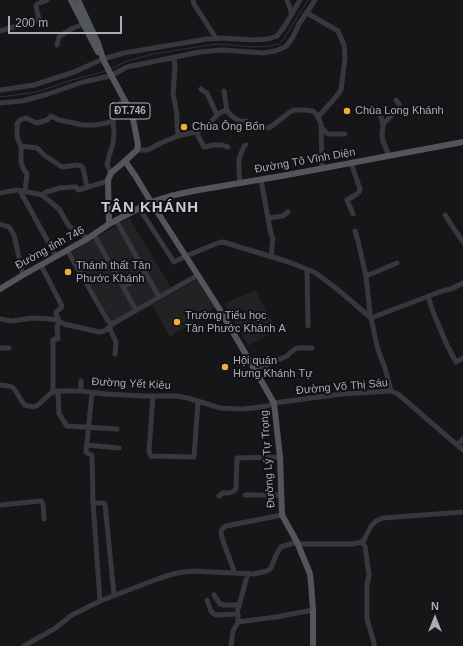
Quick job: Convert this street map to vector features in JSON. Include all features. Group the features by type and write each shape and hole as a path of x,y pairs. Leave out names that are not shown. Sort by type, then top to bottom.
{"main road":[{"name":"ĐT.746","path":"71,0 132,114 138,145 137,150"},
{"name":"ĐT.746","path":"78,0 98,43 103,59"},
{"name":"Đường Tô Vĩnh Diện","path":"151,202 176,194 261,180 463,142"},
{"path":"109,224 108,181 111,172 137,150"},
{"name":"Đường Lý Tự Trọng","path":"125,161 218,306 274,403 280,457 282,515 297,543 310,574 313,610 313,646"},
{"name":"Đường tỉnh 746","path":"0,289 41,264 94,235 109,224 151,202"}],"street":[{"path":"0,31 39,19 36,6 37,4 47,0"},
{"path":"193,0 194,4 216,38"},
{"path":"287,0 292,14"},
{"path":"0,90 34,85 74,72 103,59 124,53 216,38 253,40 268,39 277,36 300,0"},
{"path":"0,102 22,101 83,82 111,76 128,67 200,52 222,50 264,53 275,52 285,48 315,0"},
{"path":"307,13 338,30 344,45 345,58 341,90 318,117"},
{"path":"56,45 58,37 72,28 84,24"},
{"path":"174,57 175,66 173,95 177,116 178,136"},
{"path":"201,89 203,92 207,93 217,115"},
{"path":"224,91 226,111 242,122 246,121 260,127 268,128 294,110 313,111 317,114 321,127 322,168"},
{"path":"56,256 22,191 27,174 21,162 21,146 17,136 16,124 20,120 26,118 37,123 47,120 51,116 59,120 83,126 107,123 113,120 117,115 118,106 124,100"},
{"path":"383,124 399,108 399,104 396,100"},
{"path":"137,150 148,150 160,143 178,136 199,131 208,125 217,115 226,111"},
{"path":"380,114 383,124 383,141 389,156"},
{"path":"111,172 107,165 113,144 113,120"},
{"path":"321,127 328,134 345,134"},
{"path":"196,132 204,147 213,145 228,147"},
{"path":"240,183 239,159 244,146 246,145"},
{"path":"21,146 37,148 44,155 62,167 77,165 81,166 83,168 87,188"},
{"path":"351,163 360,189 359,192 348,200 353,214"},
{"path":"261,180 273,238 271,256"},
{"path":"42,195 46,192 60,188 73,186 78,190 108,181"},
{"path":"0,193 17,190 42,195 59,210 69,226 75,231 82,233 87,239"},
{"path":"140,208 174,262 223,242 289,262 320,276 370,317"},
{"path":"268,218 283,216 288,212"},
{"path":"446,215 463,242"},
{"path":"116,220 159,297"},
{"path":"0,224 8,227 14,235 23,275"},
{"path":"355,231 366,276 370,317 378,350 385,368 391,391"},
{"path":"94,235 136,310"},
{"path":"67,250 110,323 116,342 115,354"},
{"path":"366,276 397,263"},
{"path":"41,264 62,304 61,308 56,312 60,322"},
{"path":"307,270 308,326"},
{"path":"123,287 146,274"},
{"path":"0,319 12,321 32,318 51,319 64,324 99,332 104,331 136,310 198,275"},
{"path":"370,317 463,284"},
{"path":"428,296 433,312 456,362 463,358"},
{"path":"60,322 57,327 58,339 53,340 56,392 59,414 67,426 117,429"},
{"path":"0,348 9,348"},
{"path":"255,370 287,356 297,348 312,348"},
{"path":"81,382 81,391"},
{"path":"0,385 12,387 25,405 33,407 38,405 47,396 56,392"},
{"name":"Đường Yết Kiêu","path":"56,392 81,391 106,394 177,396 220,408 233,409 267,406 274,403"},
{"name":"Đường Võ Thị Sáu","path":"274,403 342,394 391,391 398,394 463,450"},
{"path":"92,393 87,453 92,455 93,503 100,601"},
{"path":"153,396 149,451 151,456 194,457 198,401"},
{"path":"456,445 463,440"},
{"path":"87,445 119,448"},
{"path":"218,496 223,493 234,491 236,488 237,458 280,457"},
{"path":"245,495 281,495"},
{"path":"0,505 41,501 43,504 44,519"},
{"path":"93,503 105,504 114,596"},
{"path":"24,646 54,629 72,615 100,601 160,578 177,573 194,571 260,573 271,568 281,547 297,543 353,544 364,540 371,526 376,521 383,518 463,512"},
{"path":"236,573 224,544 221,533 222,529 226,526 282,515"},
{"path":"361,542 365,546 369,575 367,585 367,619 374,646"},
{"path":"231,646 233,631 238,622 237,613 248,573"},
{"path":"214,595 220,604 239,605"},
{"path":"207,600 211,610 216,615 237,613"},
{"path":"238,622 313,610"}],"shaded area":[{"path":"130,218 171,287 112,322 71,252"},
{"name":"Trường Tiểu học Tân Phước Khánh A","path":"198,279 216,307 170,337 152,305"},
{"path":"255,290 277,330 248,346 224,304"}],"waterway":[{"path":"111,69 127,61 153,54 216,44 255,47 279,44 308,0"},
{"path":"0,97 37,92 72,80 106,71"}],"place":[{"name":"Chùa Long Khánh","path":"347,111"},
{"name":"Chùa Ông Bổn","path":"184,127"},
{"name":"Thánh thất Tân Phước Khánh","path":"68,272"},
{"name":"Trường Tiểu học Tân Phước Khánh A","path":"177,322"},
{"name":"Hội quán Hưng Khánh Tự","path":"225,367"}],"district":[{"name":"TÂN KHÁNH","path":"150,208"}]}
